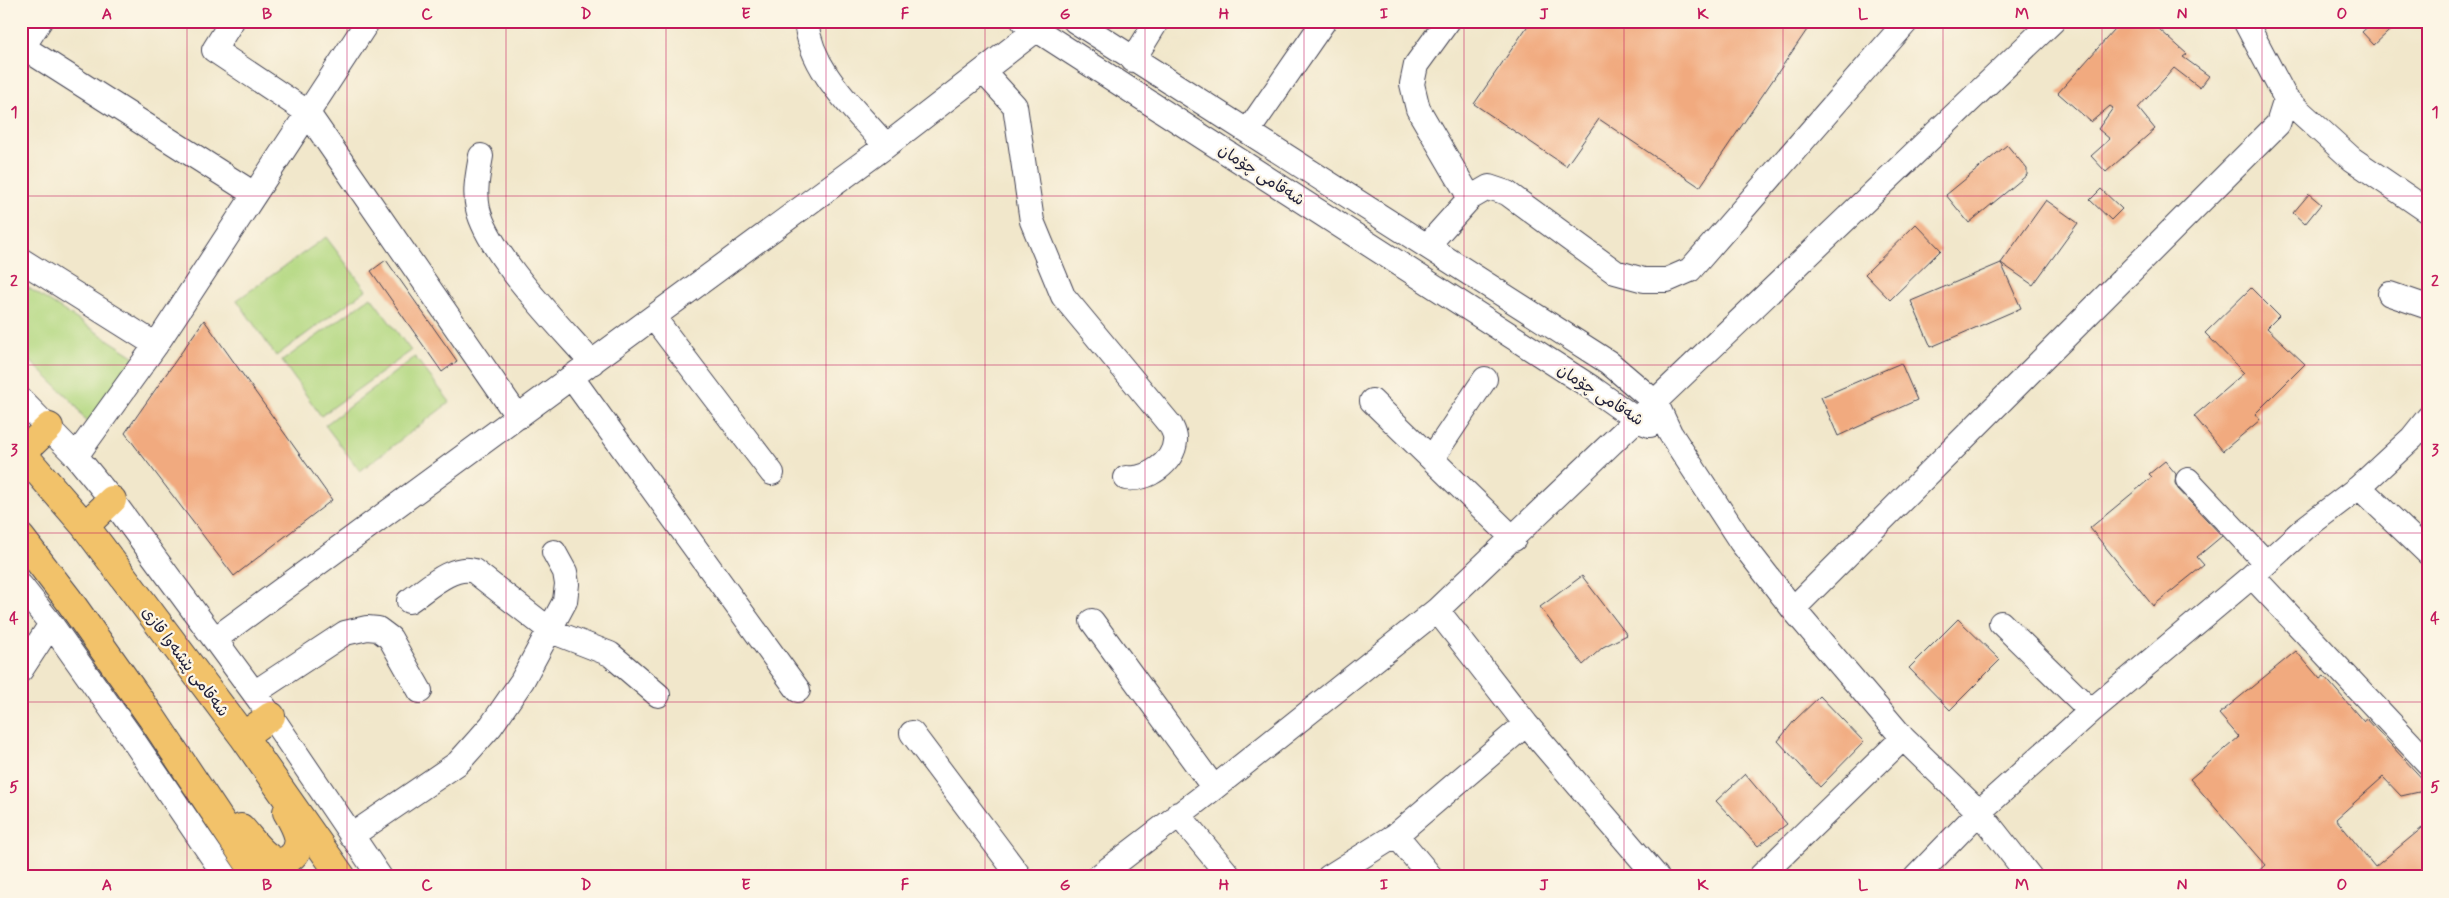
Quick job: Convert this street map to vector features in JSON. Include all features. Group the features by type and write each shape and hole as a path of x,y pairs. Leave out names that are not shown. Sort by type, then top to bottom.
{"highway":[{"path":"22,453 49,427"},
{"name":"شەقامی پێشەوا قازی","path":"22,453 85,526 243,736 342,877"},
{"path":"85,526 112,500"},
{"path":"21,538 68,599 188,770 258,877"},
{"path":"243,736 271,716"},
{"path":"188,770 260,849 274,860 284,861 296,851 298,836 259,760"}],"street":[{"path":"40,21 22,49 254,194"},
{"path":"232,21 214,50 307,112 518,418"},
{"path":"76,456 156,345 368,21"},
{"path":"806,21 811,49 821,69 886,146"},
{"name":"شەقامی چۆمان","path":"1075,21 1608,362 1656,403 1670,433"},
{"path":"1134,60 1157,21"},
{"path":"1248,131 1324,21"},
{"path":"1448,21 1416,65 1412,84 1418,109 1470,198"},
{"path":"1427,246 1470,198 1489,187 1507,193 1615,272 1644,280 1668,280 1690,270 1907,21"},
{"path":"1098,877 1214,788 1437,610 1514,539 2053,21"},
{"path":"2245,21 2286,99 2352,159 2428,212"},
{"path":"215,639 886,146 983,70 1029,25"},
{"name":"شەقامی چۆمان","path":"1029,25 1592,388 1637,420 1670,433"},
{"path":"983,70 1015,106 1032,221 1063,296 1171,426 1176,438 1174,451 1162,465 1135,479 1126,478"},
{"path":"1793,609 2278,124 2286,99"},
{"path":"481,156 475,185 478,210 492,240 510,267 592,363"},
{"path":"21,260 156,345"},
{"path":"2390,294 2428,307"},
{"path":"654,318 772,474"},
{"path":"1592,388 1608,362"},
{"path":"572,378 798,690"},
{"path":"1432,458 1485,379"},
{"path":"21,400 76,456 112,500 271,716 380,877"},
{"path":"1372,402 1514,539"},
{"path":"1916,877 1979,812 2091,711 2259,570 2305,528 2359,487 2412,438 2428,418"},
{"path":"1670,433 1741,542 1793,609 1903,738 1979,812 2030,877"},
{"path":"2188,480 2259,570 2428,763"},
{"path":"2359,487 2428,553"},
{"path":"351,836 458,763 491,726 522,681 551,631 565,601 568,584 565,572 554,552"},
{"path":"409,601 455,571 464,568 474,571 551,631 610,654 658,695"},
{"path":"21,586 51,624 226,877"},
{"path":"1437,610 1526,724 1656,877"},
{"path":"1092,621 1214,788"},
{"path":"21,670 51,624"},
{"path":"2001,624 2091,711"},
{"path":"254,693 345,632 367,628 378,629 390,638 420,691"},
{"path":"1328,877 1396,835 1526,724"},
{"path":"912,733 1020,877"},
{"path":"1760,877 1903,738"},
{"path":"1178,814 1230,877"},
{"path":"1396,835 1431,877"}],"green space":[{"path":"326,237 366,290 276,356 237,300"},
{"path":"21,283 135,357 89,426 74,403 21,352"},
{"path":"371,297 411,351 321,416 282,361"},
{"path":"415,357 450,402 360,471 325,425"}],"building":[{"path":"1531,21 1813,21 1700,187 1599,119 1566,166 1474,104"},
{"path":"2122,21 2150,21 2187,54 2183,57 2209,76 2200,88 2174,68 2138,108 2155,129 2106,172 2091,156 2110,139 2098,129 2113,108 2110,106 2091,122 2058,93"},
{"path":"2374,21 2400,21 2374,45 2362,32"},
{"path":"2007,145 2027,169 2027,175 1969,223 1946,195"},
{"path":"2101,189 2122,209 2111,220 2090,200"},
{"path":"2309,194 2321,204 2305,224 2293,213"},
{"path":"2046,200 2078,223 2033,285 2001,263"},
{"path":"1916,224 1941,250 1890,300 1865,274"},
{"path":"386,260 457,361 442,372 371,271"},
{"path":"2001,263 2021,308 1931,347 1911,301"},
{"path":"2251,288 2279,316 2267,328 2305,364 2255,414 2260,420 2223,451 2194,416 2244,373 2205,333"},
{"path":"204,320 332,500 234,576 125,433"},
{"path":"1901,363 1917,400 1838,436 1821,397"},
{"path":"2165,461 2176,474 2175,483 2178,489 2222,536 2197,557 2204,565 2153,606 2090,528 2152,477 2149,474"},
{"path":"1582,576 1627,635 1603,647 1583,665 1540,607"},
{"path":"1958,619 2000,660 1950,710 1909,668"},
{"path":"2296,651 2320,679 2324,676 2364,722 2366,718 2428,785 2428,790 2401,796 2383,777 2336,819 2375,867 2428,823 2428,877 2252,877 2265,865 2190,779 2239,737 2219,714"},
{"path":"1820,696 1864,742 1820,787 1778,741 1794,721"},
{"path":"1745,774 1787,824 1758,846 1716,801"}]}
